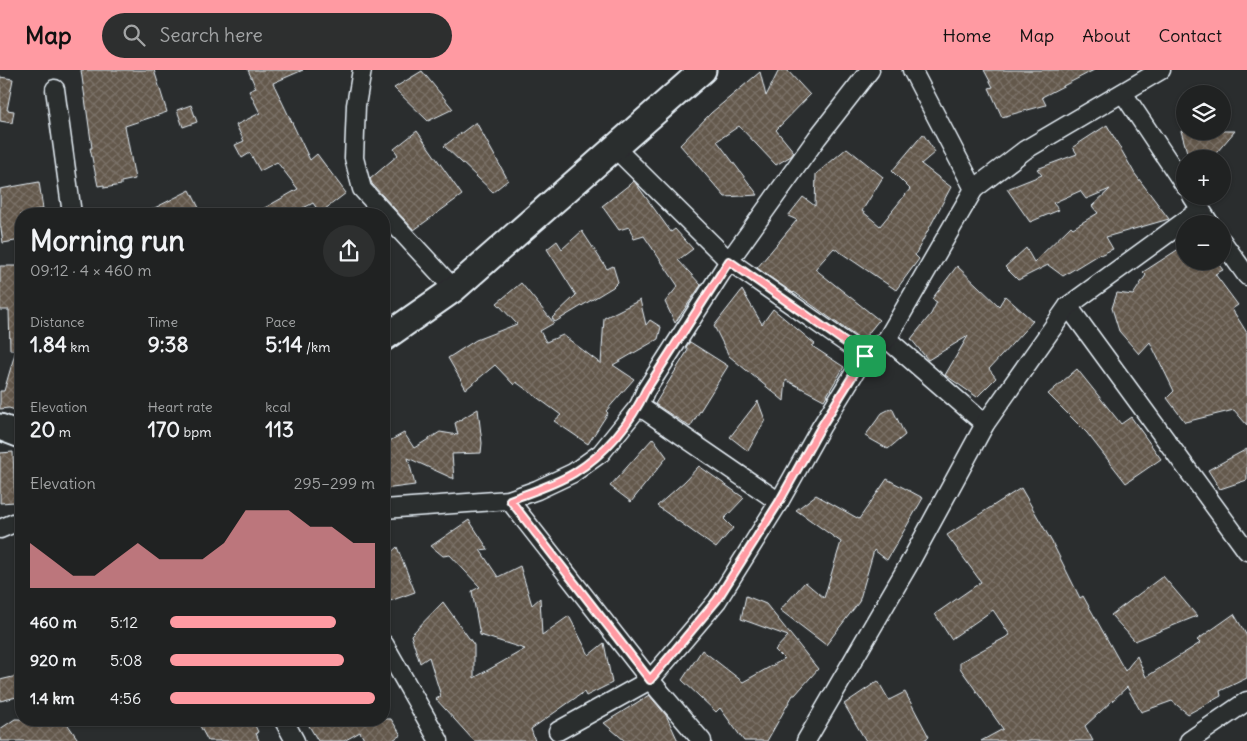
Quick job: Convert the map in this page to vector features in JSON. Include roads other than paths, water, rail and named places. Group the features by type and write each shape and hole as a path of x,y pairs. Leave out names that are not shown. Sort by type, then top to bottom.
{"street":[{"path":"362,70 356,105 354,158 362,189 379,208"},
{"path":"390,334 454,289 703,70"},
{"path":"390,509 510,500 573,473 601,453 639,406 646,390 729,261 817,138 870,70"},
{"path":"912,70 974,189"},
{"path":"558,731 650,680 717,600 779,502 821,427 865,356 886,339 974,189 1025,150 1162,70"},
{"path":"55,89 71,208"},
{"path":"1123,93 1176,172"},
{"path":"615,148 729,261 865,356"},
{"path":"806,741 909,564 985,424 1068,306 1201,210"},
{"path":"390,219 454,289"},
{"path":"1231,254 1247,276"},
{"path":"1068,306 1247,551"},
{"path":"886,339 985,424"},
{"path":"639,406 779,502"},
{"path":"0,427 15,433"},
{"path":"510,500 650,680 702,741"},
{"path":"0,529 15,523"},
{"path":"390,655 439,741"},
{"path":"1189,741 1247,701"},
{"path":"286,726 295,741"}]}
